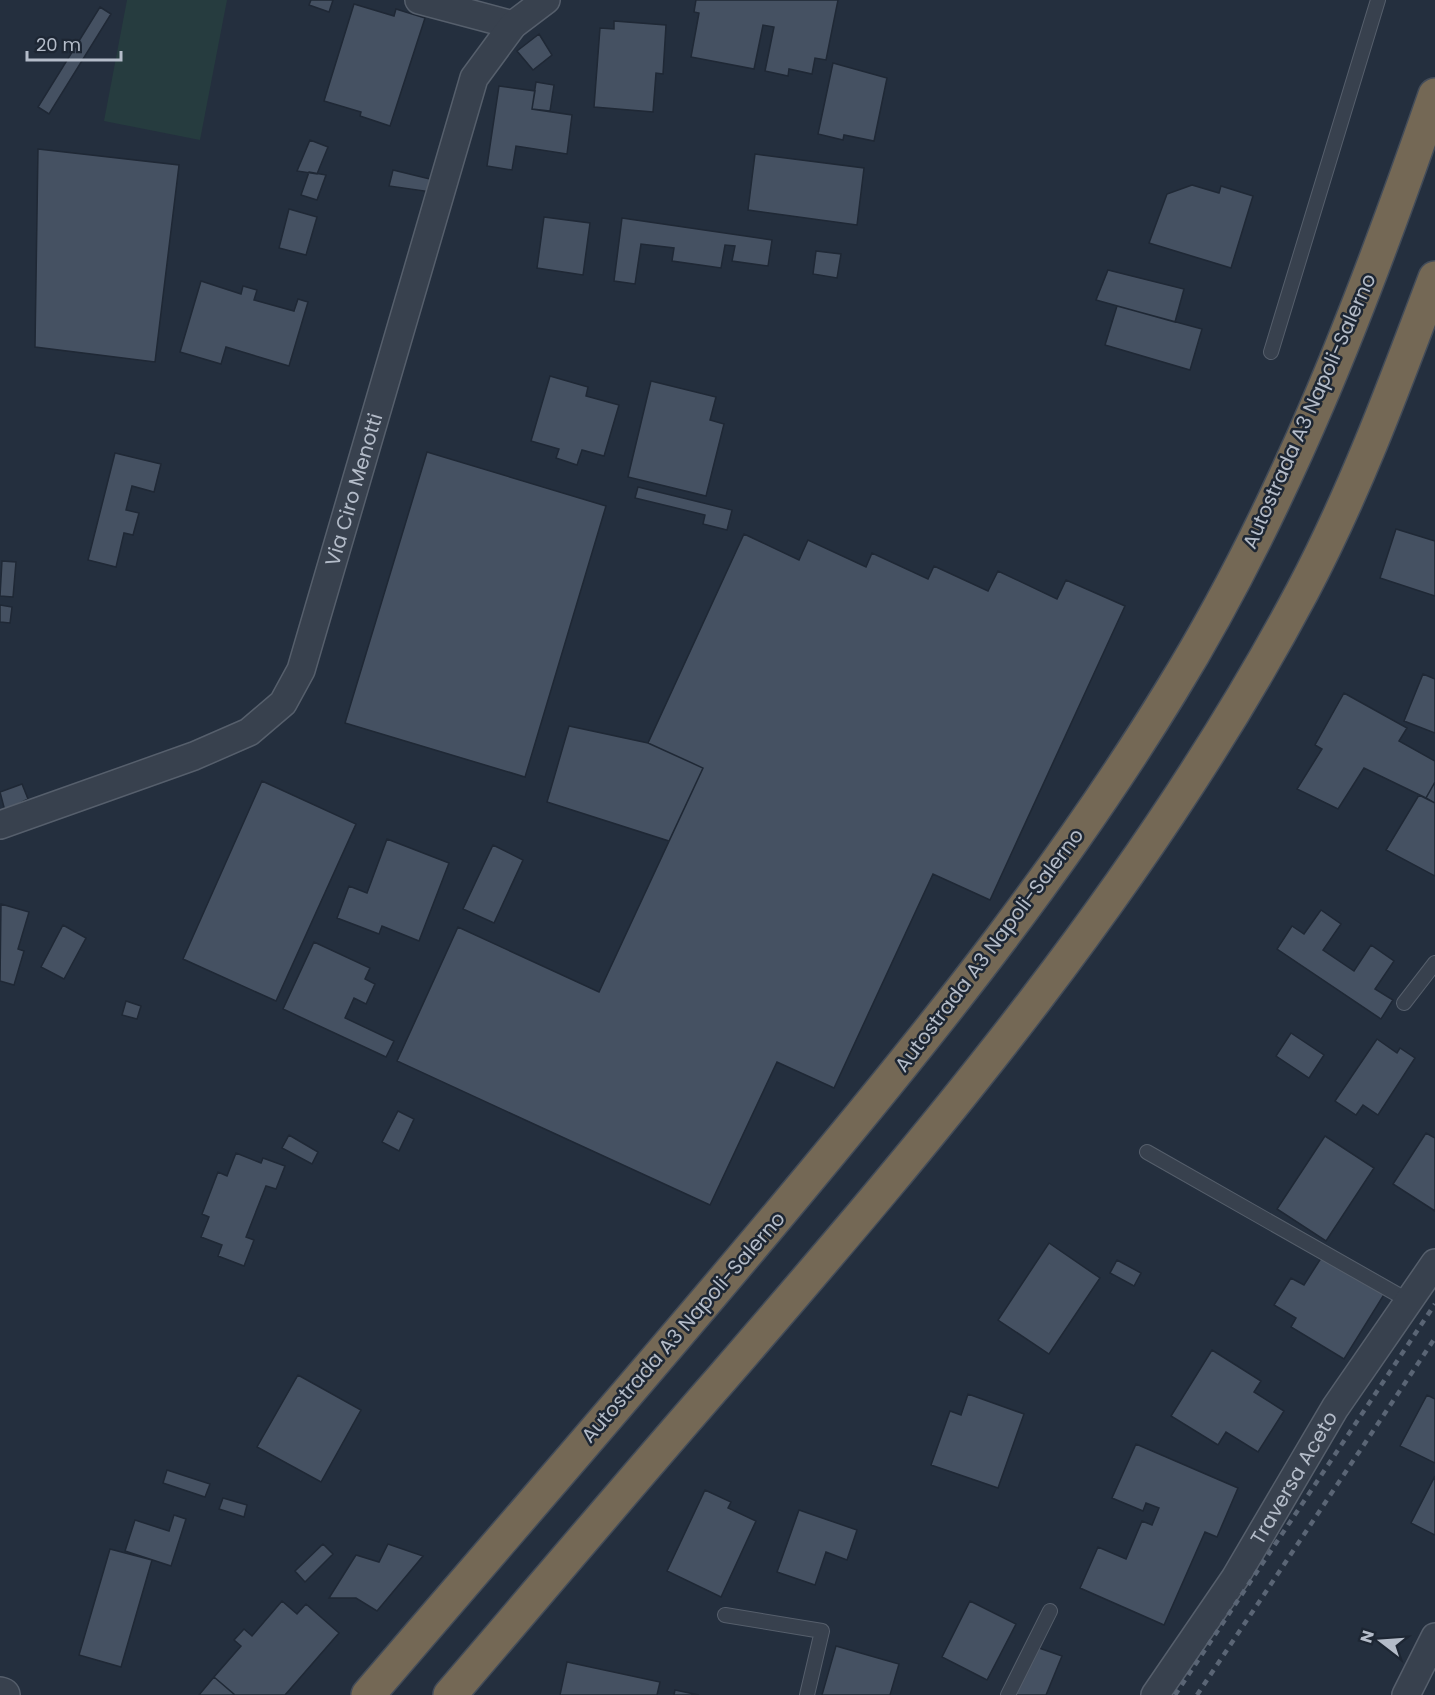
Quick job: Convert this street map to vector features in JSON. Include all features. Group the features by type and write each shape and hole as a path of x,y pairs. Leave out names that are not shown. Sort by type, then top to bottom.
{"highway":[{"name":"Autostrada A3 Napoli-Salerno","path":"368,1695 759,1240 922,1043 1005,934 1098,805 1195,651 1234,581 1290,465 1348,332 1435,95"},
{"path":"450,1695 888,1186 1050,981 1107,902 1211,746 1303,590 1353,483 1435,278"}],"street":[{"path":"419,0 513,25"},
{"name":"Via Ciro Menotti","path":"0,825 194,756 249,732 284,703 301,670 474,78 513,25 546,0"},
{"name":"Traversa Aceto","path":"1155,1695 1235,1578 1335,1408 1435,1263"},
{"path":"1406,1695 1435,1637"}],"lane":[{"path":"1271,352 1378,0"},
{"path":"1404,1003 1435,963"},
{"path":"1147,1152 1409,1301"},
{"path":"1008,1695 1050,1611"},
{"path":"725,1615 822,1631 807,1695"}],"green space":[{"path":"127,0 227,0 200,140 104,121"}],"building":[{"path":"311,0 333,0 329,12 309,5"},
{"path":"696,0 838,0 826,60 815,58 812,74 789,69 788,76 765,71 774,27 763,25 754,69 691,57 699,13 694,12"},
{"path":"354,4 394,16 396,9 425,18 390,126 360,116 361,112 324,101"},
{"path":"100,7 111,14 49,114 38,107"},
{"path":"614,21 666,25 663,74 656,73 653,112 594,107 600,28 614,29"},
{"path":"539,34 552,55 533,70 517,51"},
{"path":"833,63 887,78 874,141 844,135 843,140 818,134"},
{"path":"536,82 554,85 550,111 532,109"},
{"path":"499,86 535,91 532,109 572,115 567,154 516,146 512,170 487,166"},
{"path":"310,140 328,147 317,174 297,171"},
{"path":"38,149 179,165 155,362 35,347"},
{"path":"755,154 864,168 857,225 748,210"},
{"path":"393,170 434,180 431,192 389,186"},
{"path":"309,172 326,175 317,200 301,195"},
{"path":"1192,185 1219,193 1221,186 1253,196 1231,268 1149,243 1167,194"},
{"path":"289,209 317,217 306,255 279,248"},
{"path":"544,217 590,223 583,275 537,268"},
{"path":"622,218 772,240 768,266 732,261 735,246 725,245 721,268 672,261 674,248 641,244 635,284 614,281"},
{"path":"816,251 841,254 837,278 813,274"},
{"path":"1108,270 1184,289 1175,322 1096,300"},
{"path":"201,281 241,294 243,286 257,290 254,300 294,311 298,299 308,302 289,366 226,347 221,364 180,352"},
{"path":"1117,306 1202,329 1190,370 1105,345"},
{"path":"550,376 588,387 586,396 619,405 604,456 582,450 577,465 556,458 559,449 531,441"},
{"path":"651,381 716,397 710,420 724,424 706,496 628,477"},
{"path":"427,452 606,506 525,777 345,723"},
{"path":"115,453 161,464 154,492 132,486 126,510 139,513 133,535 124,533 116,567 88,560"},
{"path":"638,487 732,510 727,530 703,524 705,515 635,498"},
{"path":"1396,529 1435,541 1435,596 1380,578"},
{"path":"744,534 799,560 808,540 866,567 872,553 928,579 934,566 988,591 998,571 1057,599 1066,580 1125,606 990,900 933,874 834,1088 777,1062 710,1205 397,1061 458,927 599,992 703,768 648,743"},
{"path":"2,561 16,562 13,597 0,596"},
{"path":"0,605 12,607 10,623 0,622"},
{"path":"1423,674 1435,679 1435,733 1404,721"},
{"path":"1344,693 1407,728 1399,741 1435,761 1435,782 1426,798 1364,768 1338,809 1297,789 1322,749 1315,745"},
{"path":"569,726 648,743 703,768 669,841 547,802"},
{"path":"262,781 356,824 276,1001 183,959"},
{"path":"1435,782 1435,803 1426,798"},
{"path":"22,784 28,799 5,811 0,792"},
{"path":"1419,795 1435,803 1435,876 1386,850"},
{"path":"387,839 449,863 419,941 382,926 379,934 337,918 349,886 367,893"},
{"path":"493,845 523,860 494,923 463,909"},
{"path":"1,904 29,912 18,949 24,951 14,985 0,981"},
{"path":"1321,910 1341,924 1323,950 1354,971 1371,945 1394,961 1375,989 1393,1000 1381,1019 1277,949 1292,926 1304,934"},
{"path":"63,925 86,938 64,979 41,967"},
{"path":"314,942 370,968 365,979 375,984 366,1004 354,998 345,1018 394,1041 386,1057 283,1009"},
{"path":"126,1001 141,1006 137,1019 122,1015"},
{"path":"1291,1033 1324,1055 1309,1078 1276,1056"},
{"path":"1377,1039 1397,1053 1400,1048 1415,1058 1378,1115 1363,1105 1356,1115 1335,1101"},
{"path":"398,1111 414,1119 399,1151 382,1142"},
{"path":"1426,1133 1435,1138 1435,1211 1393,1184"},
{"path":"289,1135 318,1152 312,1164 282,1148"},
{"path":"1325,1136 1374,1168 1326,1241 1277,1209"},
{"path":"236,1153 261,1163 263,1158 285,1166 276,1189 266,1186 246,1237 254,1240 244,1266 218,1256 222,1245 201,1237 209,1217 202,1214 218,1172 227,1176"},
{"path":"1049,1243 1100,1278 1049,1354 998,1320"},
{"path":"1323,1255 1385,1293 1344,1359 1291,1327 1296,1318 1274,1305 1291,1278 1304,1285"},
{"path":"1117,1260 1141,1273 1134,1286 1110,1273"},
{"path":"1212,1350 1261,1381 1254,1392 1284,1411 1258,1452 1226,1432 1218,1445 1171,1416"},
{"path":"298,1375 361,1410 321,1482 257,1447"},
{"path":"968,1394 1024,1414 998,1488 931,1465 950,1411 961,1415"},
{"path":"1427,1395 1435,1399 1435,1463 1400,1446"},
{"path":"1136,1444 1238,1488 1217,1537 1205,1532 1164,1625 1080,1588 1098,1547 1126,1559 1142,1521 1152,1525 1159,1508 1146,1503 1143,1511 1112,1498"},
{"path":"167,1470 210,1484 205,1497 163,1483"},
{"path":"1435,1476 1435,1535 1411,1523"},
{"path":"705,1490 731,1502 728,1508 756,1521 721,1597 667,1571"},
{"path":"223,1498 247,1505 244,1517 219,1509"},
{"path":"799,1510 857,1530 847,1560 826,1552 815,1585 777,1572"},
{"path":"174,1515 186,1519 171,1566 125,1551 135,1520 169,1531"},
{"path":"323,1544 333,1554 305,1582 295,1571"},
{"path":"388,1544 423,1556 377,1611 356,1598 329,1598 356,1555 379,1562"},
{"path":"110,1549 152,1560 121,1667 79,1655"},
{"path":"282,1601 297,1614 306,1604 339,1633 285,1695 235,1695 214,1677 241,1646 234,1640 244,1629 252,1636"},
{"path":"970,1601 1016,1624 987,1680 942,1657"},
{"path":"836,1646 899,1664 890,1695 822,1695"},
{"path":"1039,1648 1062,1656 1046,1695 1014,1695"},
{"path":"567,1662 660,1682 657,1695 560,1695"},
{"path":"214,1677 235,1695 199,1695"},
{"path":"675,1690 699,1695 674,1695"}],"railway":[{"path":"1175,1695 1435,1304"},
{"path":"1197,1695 1435,1338"}]}
